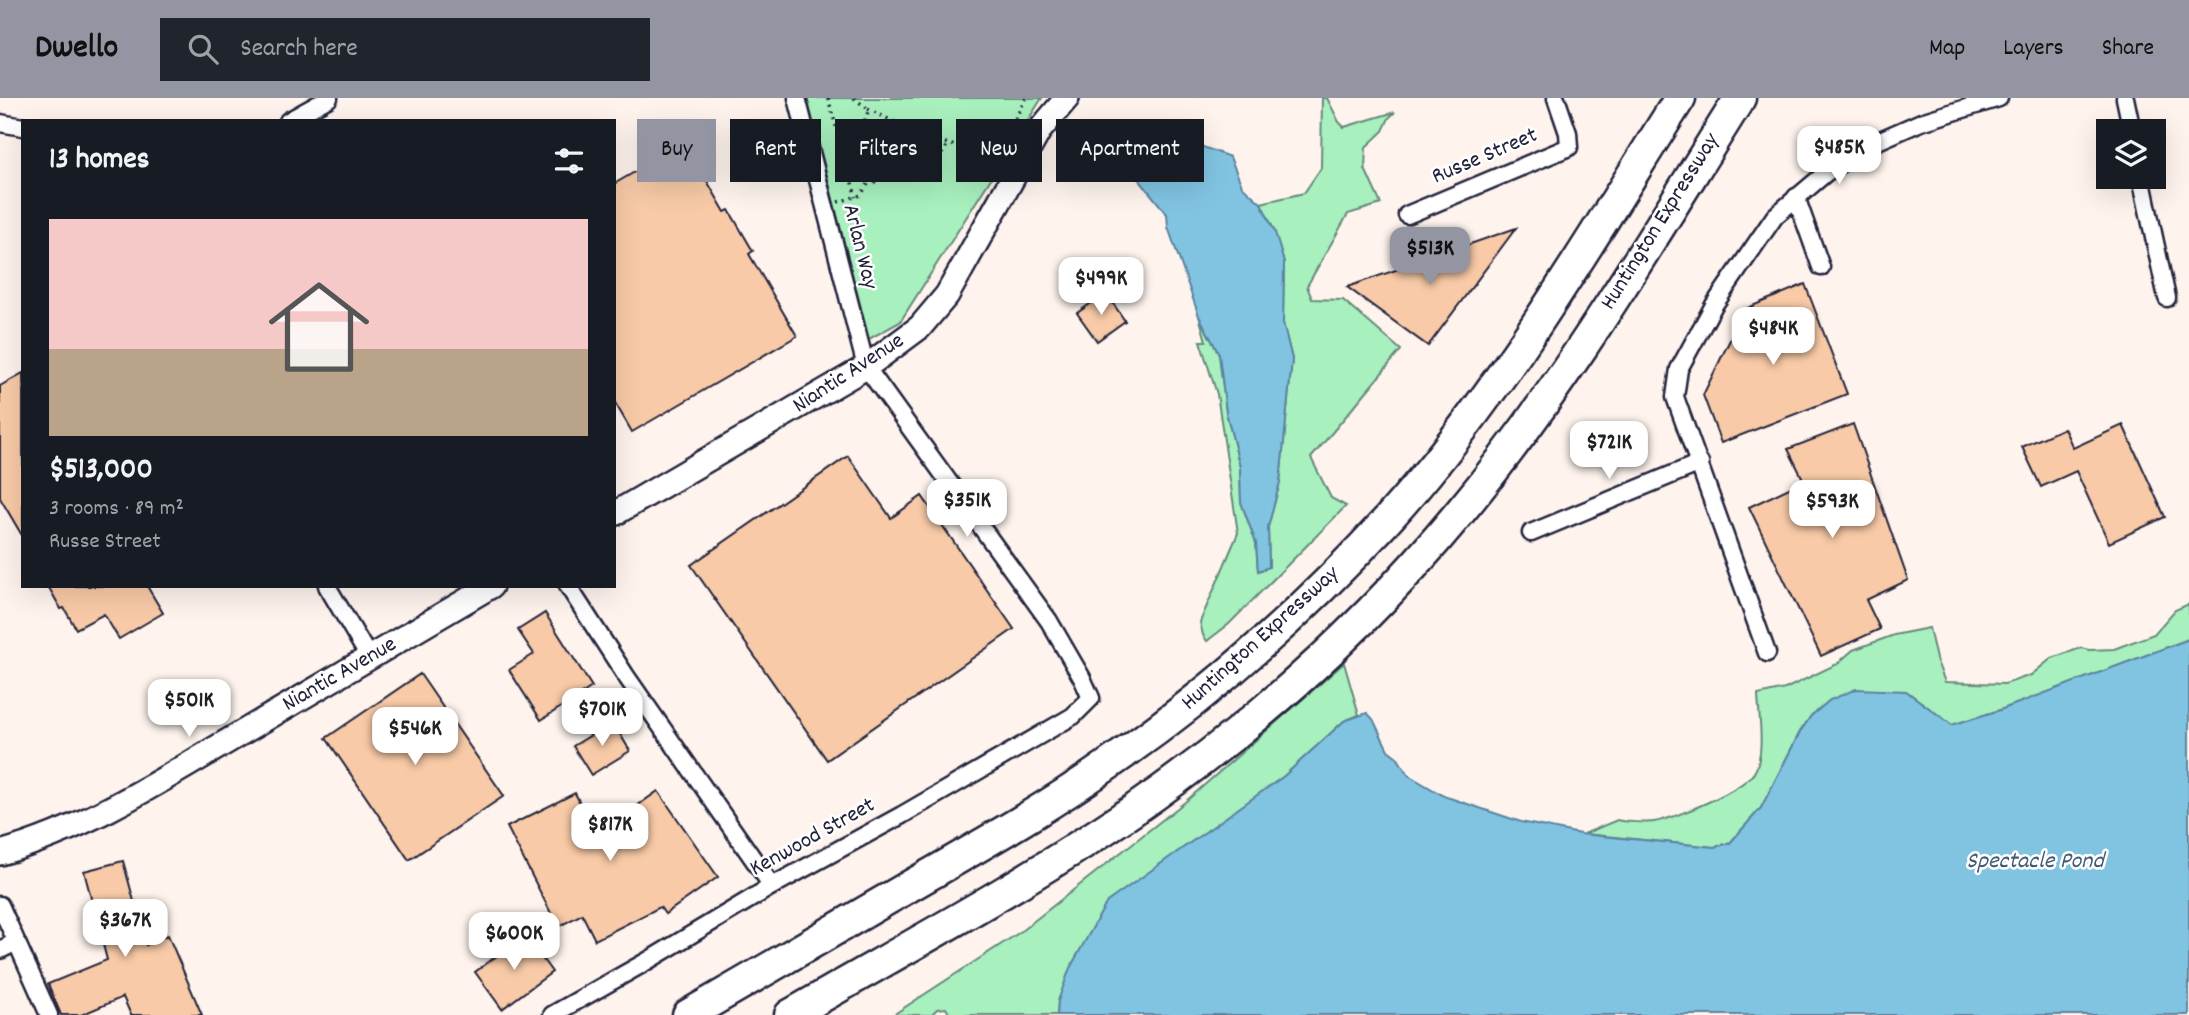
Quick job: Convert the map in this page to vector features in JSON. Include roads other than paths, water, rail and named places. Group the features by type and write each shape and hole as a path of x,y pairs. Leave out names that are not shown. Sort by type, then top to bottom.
{"highway":[{"name":"Huntington Expressway","path":"688,1015 1055,801 1198,698 1302,607 1391,516 1469,419 1514,358 1680,98"},
{"name":"Huntington Expressway","path":"790,1015 1079,846 1184,773 1281,695 1373,609 1459,514 1536,415 1740,98"},
{"path":"811,1015 887,958"}],"street":[{"path":"291,119 328,98"},
{"name":"Arlan Way","path":"797,98 866,367"},
{"name":"Niantic Avenue","path":"616,513 866,367 920,327 947,295 1039,131 1067,98"},
{"name":"Russe Street","path":"1407,215 1569,146 1568,133 1556,98"},
{"path":"1767,653 1675,397 1679,369 1710,313 1775,216 1796,197 1827,172 1871,144 1954,104 1999,98"},
{"path":"2125,98 2129,119"},
{"path":"0,123 21,127"},
{"path":"2144,189 2167,298"},
{"path":"1796,197 1821,267"},
{"name":"Kenwood Street","path":"552,1015 772,886 902,815 1073,716 1091,698 1049,621 866,367"},
{"path":"1531,533 1700,463"},
{"path":"328,588 370,659"},
{"name":"Niantic Avenue","path":"0,853 74,828 145,790 488,588"},
{"path":"569,588 626,676 772,886"},
{"path":"0,905 49,1015"},
{"path":"0,950 16,942"}],"water":[{"path":"1204,147 1230,157 1242,186 1261,203 1275,232 1284,263 1283,323 1292,359 1280,482 1268,527 1269,567 1258,571 1256,543 1241,502 1240,467 1226,412 1219,354 1199,316 1168,227 1167,214 1141,182 1204,182"},
{"name":"Spectacle Pond","path":"2189,639 2189,1015 1057,1015 1058,1001 1070,968 1107,902 1284,776 1344,721 1367,713 1373,719 1388,750 1397,757 1408,775 1444,796 1521,822 1580,834 1714,847 1730,843 1761,808 1800,732 1811,716 1830,700 1856,689 1906,691 1952,725 2000,710"}]}
